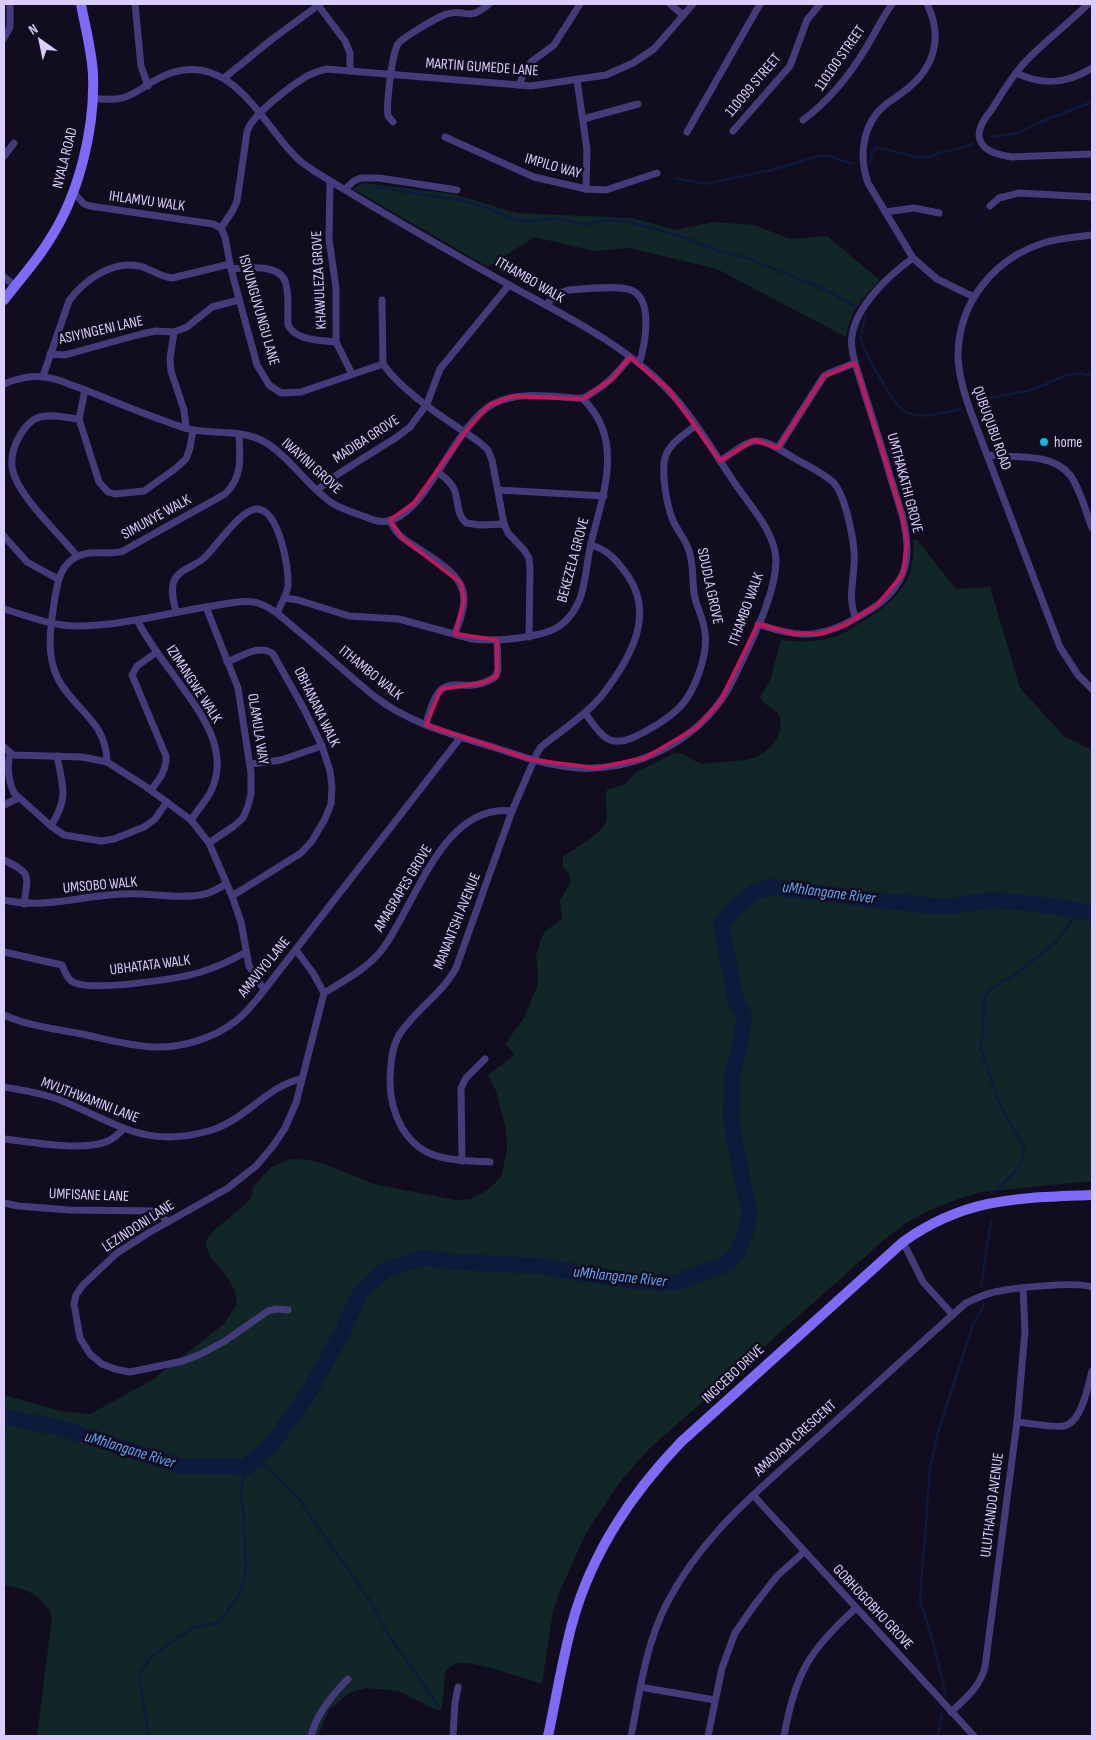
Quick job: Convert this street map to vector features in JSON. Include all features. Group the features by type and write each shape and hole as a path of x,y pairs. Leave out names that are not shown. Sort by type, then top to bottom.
{"main road":[{"name":"NYALA ROAD","path":"4,300 50,240 73,192 86,143 93,98 91,57 81,4"},
{"name":"INGCEBO DRIVE","path":"548,1736 565,1649 578,1602 605,1540 660,1464 681,1442 903,1242 925,1227 947,1216 984,1204 1038,1197 1092,1195"}],"street":[{"path":"4,38 10,27 10,4"},
{"path":"134,4 141,66 148,86"},
{"path":"393,122 389,120 387,113 396,46 402,40 442,15 454,13 474,14 489,4"},
{"path":"519,85 526,68 538,56 554,45 580,4"},
{"path":"670,4 683,15"},
{"name":"MARTIN GUMEDE LANE","path":"259,113 307,76 326,69 519,85 549,85 614,73 654,49 693,4"},
{"path":"687,132 760,4"},
{"name":"110099 STREET","path":"733,131 790,66 807,20 820,4"},
{"name":"110100 STREET","path":"803,120 831,97 844,82 892,4"},
{"path":"927,4 933,16 936,34 932,55 924,73 906,91 877,114 864,140 864,171 868,183 913,258 937,279 974,297"},
{"path":"1088,4 1025,62 1016,73 983,121 979,131 979,138 983,145 992,152 1012,157 1092,154"},
{"path":"224,78 270,40 319,5 346,41 350,53 350,71"},
{"path":"1016,73 1036,81 1050,83 1092,68"},
{"name":"ITHAMBO WALK","path":"4,610 62,626 80,626 137,620 206,607 252,602 276,613 320,648 375,697 406,717 460,738 533,760 580,768 615,765 645,758 682,738 696,728 720,702 731,684 758,624 774,580 776,559 763,524 669,390 639,363 546,305 330,181 297,158 237,88 224,78 202,70 183,70 166,75 128,97 104,100 93,98"},
{"path":"578,80 587,150 586,190"},
{"path":"583,119 638,104"},
{"path":"221,228 237,201 246,132 250,123 259,113"},
{"name":"IMPILO WAY","path":"445,137 534,177 586,190 606,190 657,173"},
{"path":"4,156 14,143"},
{"path":"345,189 361,178 379,178 458,190"},
{"name":"KHAWULEZA GROVE","path":"330,181 329,239 336,288 336,342 352,374"},
{"name":"IHLAMVU WALK","path":"73,192 84,204 90,206 213,224 221,228"},
{"path":"990,206 1000,198 1019,193 1092,197"},
{"path":"885,212 914,208 939,213"},
{"name":"ISIVUNGUVUNGU LANE","path":"221,228 225,237 239,300 257,365 269,385 275,390 288,394 301,392 383,364"},
{"name":"QUBUQUBU ROAD","path":"1092,235 1059,238 1042,243 1022,252 989,275 968,306 961,328 959,363 965,396 1060,647 1078,675 1092,689"},
{"name":"UMTHAKATHI GROVE","path":"758,624 773,630 795,634 813,635 836,629 877,605 893,590 902,574 907,558 907,549 902,515 855,363 852,351 852,336 861,312 872,297 899,268 913,258"},
{"path":"43,376 69,302 74,295 85,284 105,271 132,265 142,266 164,277 172,278 231,266 272,270 281,274 286,284 288,325 290,329 297,336 336,342"},
{"path":"4,277 15,286"},
{"name":"MADIBA GROVE","path":"317,490 352,464 402,434 410,427 427,404 440,369 509,285"},
{"path":"546,305 556,295 569,290 622,289 634,292 643,302 645,311 645,342 639,363"},
{"name":"ASIYINGENI LANE","path":"50,354 64,355 141,334 174,332 191,324 212,308 239,300"},
{"path":"382,300 383,364 402,385 488,450 495,472 504,524 508,533 524,550 530,563 529,636"},
{"path":"85,390 79,419 99,482 108,492 115,494 144,491 186,459 190,448 190,429 171,371 170,358 174,332"},
{"path":"455,634 464,601 461,582 448,569 402,538 394,530 390,520 401,516 408,510 438,472 465,432 490,405 503,398 519,396 554,396 583,399 612,379 630,357"},
{"path":"778,448 824,376 855,363"},
{"name":"IWAYINI GROVE","path":"4,384 15,380 43,376 65,382 135,411 190,429 252,437 268,444 330,502 342,509 378,521 390,520"},
{"name":"BEKEZELA GROVE","path":"284,598 298,600 348,616 399,619 472,639 497,640 540,635 554,630 566,622 576,610 585,581 607,474 608,451 604,432 597,416 583,399"},
{"path":"79,419 46,415 33,419 19,437 12,456 12,466 16,480 31,502 77,556 65,567 58,579 49,638 58,678 92,720 100,733 105,746 107,762"},
{"name":"SDUDLA GROVE","path":"585,713 599,732 609,740 617,742 632,738 658,723 681,706 701,665 706,650 706,634 694,592 693,563 685,539 671,516 667,499 664,464 666,453 673,444 695,426"},
{"name":"SIMUNYE WALK","path":"77,556 88,553 123,551 225,494 232,488 239,472 241,460 239,434"},
{"path":"720,461 754,440 763,441 831,480 840,494 855,549 852,608 856,618"},
{"path":"986,455 1041,459 1063,467 1074,481 1092,528"},
{"path":"438,472 454,487 459,513 466,523 480,525 504,524"},
{"path":"498,490 604,496"},
{"path":"176,612 172,587 174,579 204,558 233,525 246,513 256,509 263,510 269,516 283,545 288,587 276,613"},
{"path":"4,536 27,562 58,579"},
{"name":"MANANTSHI AVENUE","path":"490,1162 439,1157 429,1153 413,1141 401,1127 391,1102 391,1057 393,1047 406,1026 442,987 456,968 512,812 533,760 542,747 596,703 621,669 636,638 641,617 638,596 634,585 608,552 591,545"},
{"name":"OLAMULA WAY","path":"206,607 240,694 242,719 251,764 251,794 245,813 234,826 209,843"},
{"name":"IZIMANGWE WALK","path":"137,620 201,715 215,745 217,759 213,786 191,820"},
{"path":"426,725 433,700 441,689 450,685 482,683 496,677 498,670 497,640"},
{"name":"OBHANANA WALK","path":"228,662 259,650 268,650 273,654 304,709 322,746 330,771 332,797 330,810 312,841 296,857 232,896"},
{"path":"151,790 166,767 166,756 132,675 136,666 157,652"},
{"name":"AMAVIYO LANE","path":"4,1015 56,1030 153,1047 166,1047 197,1041 237,1021 296,950 460,738"},
{"path":"251,764 281,760 322,746"},
{"path":"4,747 10,753 19,756 87,758 107,762 151,790 191,820 209,843 232,896 241,922 251,971 264,990"},
{"path":"10,753 8,765 9,780 18,798 64,836 101,842 114,839 150,823 167,802"},
{"path":"51,826 63,802 56,756"},
{"path":"4,805 18,798"},
{"name":"AMAGRAPES GROVE","path":"324,993 367,965 384,947 435,858 458,831 470,822 492,812 512,812"},
{"path":"4,860 24,872 27,880 24,904"},
{"name":"UMSOBO WALK","path":"4,900 24,904 69,902 122,894 196,895 210,892 226,884"},
{"path":"296,950 313,973 324,993"},
{"name":"UBHATATA WALK","path":"4,952 62,965 68,978 76,983 106,985 128,984 198,973 246,952"},
{"name":"LEZINDONI LANE","path":"288,1310 276,1308 268,1311 225,1342 201,1354 183,1361 130,1372 116,1369 95,1360 78,1333 74,1304 78,1290 117,1254 228,1188 256,1166 273,1146 285,1128 294,1109 324,993"},
{"path":"462,1160 461,1088 466,1078 485,1060"},
{"name":"MVUTHWAMINI LANE","path":"4,1087 59,1100 123,1129 157,1137 178,1137 206,1132 224,1125 244,1114 284,1084 302,1079"},
{"path":"4,1139 56,1145 98,1144 113,1138 123,1129"},
{"name":"UMFISANE LANE","path":"4,1202 18,1206 70,1210 156,1211 168,1222"},
{"path":"903,1242 923,1282 953,1315"},
{"name":"AMADADA CRESCENT","path":"631,1736 651,1642 662,1615 675,1588 716,1531 753,1495 966,1303 982,1295 998,1291 1076,1284 1092,1287"},
{"name":"ULUTHANDO AVENUE","path":"951,1712 977,1686 985,1667 1017,1422 1025,1331 1023,1288"},
{"path":"1017,1422 1054,1426 1069,1424 1079,1413 1092,1371"},
{"name":"GOBHOGOBHO GROVE","path":"753,1495 974,1736"},
{"path":"708,1736 714,1700 725,1659 736,1633 777,1576 804,1552"},
{"path":"784,1736 796,1686 804,1668 823,1640 856,1608"},
{"path":"311,1736 317,1720 328,1702 348,1679"},
{"path":"453,1736 454,1703 458,1687"},
{"path":"640,1687 714,1700"}],"highlighted area":[{"path":"630,357 669,390 720,461 754,440 778,448 824,376 855,363 902,515 907,542 903,574 877,605 845,625 820,634 795,634 758,624 720,702 696,728 645,758 596,768 533,760 426,725 441,689 482,683 497,676 497,640 455,634 464,601 461,583 402,538 390,520 414,503 465,432 489,405 514,396 583,399 612,379"}],"green space":[{"path":"363,183 453,194 517,213 632,218 676,230 713,222 754,225 790,239 827,236 880,280 858,306 850,320 846,337 717,269 630,248 594,251 534,237 488,267 353,189"},
{"path":"913,540 917,540 956,589 990,587 1020,688 1064,736 1092,750 1092,1181 982,1192 930,1210 906,1223 886,1238 647,1451 620,1482 586,1533 553,1611 542,1684 476,1664 459,1663 446,1671 441,1710 436,1710 398,1691 367,1688 350,1692 329,1710 318,1736 37,1736 52,1617 49,1609 33,1594 4,1585 4,1395 60,1411 90,1414 152,1380 224,1324 237,1304 235,1291 223,1271 210,1257 205,1242 213,1231 246,1204 252,1196 253,1187 270,1168 290,1159 310,1160 327,1165 374,1184 455,1200 471,1199 488,1190 501,1177 507,1151 506,1129 496,1091 488,1075 515,1055 505,1044 524,1018 537,987 536,956 542,937 545,931 562,919 560,900 571,882 569,874 563,867 563,857 603,827 607,818 607,790 626,784 635,773 675,753 682,754 700,763 708,764 752,758 770,748 779,734 780,719 777,712 760,697 770,681 781,640 810,641 832,638 854,627 885,606 894,598 907,579 913,555"}],"waterway":[{"path":"992,137 1019,133 1038,123 1092,102"},
{"path":"869,163 872,153 877,148 909,156 925,157 973,144"},
{"path":"675,178 705,184 771,170 819,156 828,156 853,164"},
{"path":"377,187 463,201 491,209 509,218 527,222 556,218 588,224 608,220 629,222 683,237 721,252 747,258 824,289 856,307"},
{"path":"866,316 861,336 863,344 880,377 904,411 910,414 925,415 961,409"},
{"path":"979,400 1030,390 1072,374 1080,373 1087,375 1092,373"},
{"name":"uMhlangane River","path":"4,1417 61,1428 180,1466 246,1467 273,1443 309,1392 342,1333 360,1293 385,1270 424,1258 457,1262 538,1266 639,1282 676,1283 730,1262 741,1244 747,1228 749,1213 749,1205 745,1195 731,1120 732,1076 742,1037 744,1016 736,1001 721,924 739,904 753,893 771,887 944,907 994,900 1052,906 1092,913"},
{"path":"992,1193 1018,1168 1024,1148 999,1103 981,1049 985,996 993,987 1019,972 1055,943 1078,912 1088,913"},
{"path":"981,1286 991,1221"},
{"path":"946,1694 930,1631 920,1601 930,1468 939,1429 973,1325 984,1305"},
{"path":"256,1457 300,1500 371,1602 388,1634 438,1705"},
{"path":"149,1736 139,1674 151,1657 171,1642 195,1627 219,1623 240,1594 246,1571 244,1514 240,1495 246,1467"},
{"path":"938,1736 942,1715"}],"place":[{"name":"home","path":"1044,442"}]}
